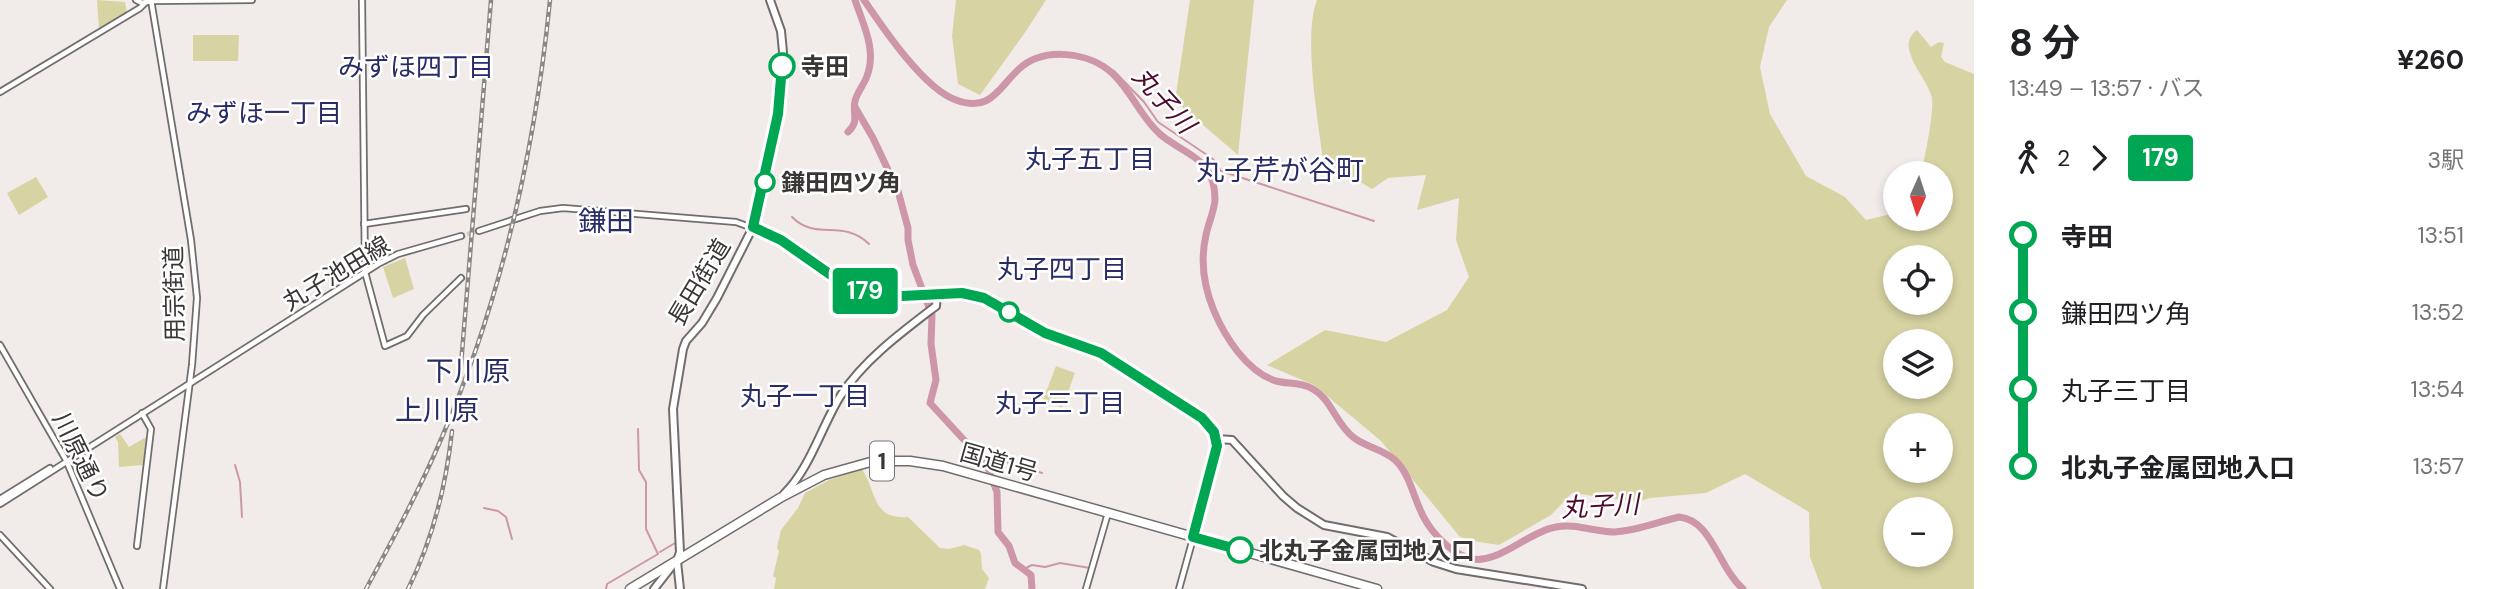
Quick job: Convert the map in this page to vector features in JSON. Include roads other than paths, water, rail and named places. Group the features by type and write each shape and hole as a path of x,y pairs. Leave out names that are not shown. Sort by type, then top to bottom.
{"highway":[{"name":"国道1号","path":"630,589 808,482 850,466 888,460 922,462 992,480 1377,589"},
{"path":"644,581 652,580 654,588"}],"main road":[{"name":"長田街道","path":"680,589 673,409 685,341 698,329 718,298 753,227 778,114 781,78 783,37 770,0"},
{"path":"780,498 791,486 849,385 893,340 931,310 937,303 937,293 962,293 980,297 1045,333 1097,351 1205,420 1217,439 1232,440 1283,496 1324,525 1387,537 1434,562 1455,569 1581,589"},
{"path":"800,470 800,481 808,482"},
{"path":"654,588 677,561"}],"street":[{"path":"136,0 145,3"},
{"path":"0,92 145,3 252,0"},
{"path":"362,0 365,272 386,346 407,336 423,315 461,278"},
{"name":"用宗街道","path":"151,1 195,267 197,321 163,589"},
{"path":"479,230 540,211 563,208 719,219 753,227 781,240 823,271 852,287 882,295 937,293"},
{"path":"364,224 466,209"},
{"name":"丸子池田線","path":"0,501 189,385 365,272 398,254 461,236"},
{"name":"川原通り","path":"0,345 66,460 120,589"},
{"path":"137,546 151,429 142,414"},
{"path":"1179,589 1215,458 1217,439"},
{"path":"1086,589 1108,513"},
{"path":"0,535 50,589"}],"waterway":[{"path":"848,132 854,124 855,101 870,66 868,37 855,0"},
{"name":"丸子川","path":"864,0 918,71 944,94 956,100 968,103 986,101 1019,69 1041,57 1080,57 1113,74 1154,128 1198,160 1210,174 1215,200 1204,245 1204,274 1214,311 1238,352 1265,376 1276,381 1307,386 1318,393 1353,437 1395,460 1406,476 1427,523 1452,550 1468,558 1489,558 1556,527 1570,526 1615,532 1679,517 1699,526 1734,580 1743,589"},
{"path":"1095,62 1114,71 1144,102 1158,122 1213,159 1221,171 1374,221"},
{"path":"855,107 898,191 908,228 913,265 932,315 931,344 936,380 930,403 987,465 997,492 998,532 1009,546 1015,563 1031,575 1032,589"},
{"path":"792,217 811,228 849,232 869,244"},
{"path":"606,589 607,584 658,554 646,529 646,482 639,470 638,429"},
{"path":"982,457 1042,473"},
{"path":"235,465 240,482 242,517"},
{"path":"484,508 498,511 506,517 512,539"},
{"path":"660,552 675,543"},
{"path":"1024,569 1032,565 1045,567 1060,563 1090,568"}],"tunnel":[{"path":"461,236 479,231"}],"railway":[{"path":"460,377 491,0"},
{"path":"366,589 434,456 463,384 499,277 525,168 544,56 550,0"},
{"path":"408,589 425,551 437,512 452,431"}],"place":[{"name":"寺田","path":"782,66"},
{"name":"鎌田四ツ角","path":"765,182"},
{"name":"北丸子金属団地入口","path":"1240,550"}],"district":[{"name":"みずほ四丁目","path":"416,67"},
{"name":"みずほ一丁目","path":"264,113"},
{"name":"丸子五丁目","path":"1090,159"},
{"name":"丸子芹が谷町","path":"1280,170"},
{"name":"鎌田","path":"606,221"},
{"name":"丸子四丁目","path":"1062,269"},
{"name":"下川原","path":"468,371"},
{"name":"丸子一丁目","path":"805,396"},
{"name":"丸子三丁目","path":"1060,403"},
{"name":"上川原","path":"437,410"}]}
